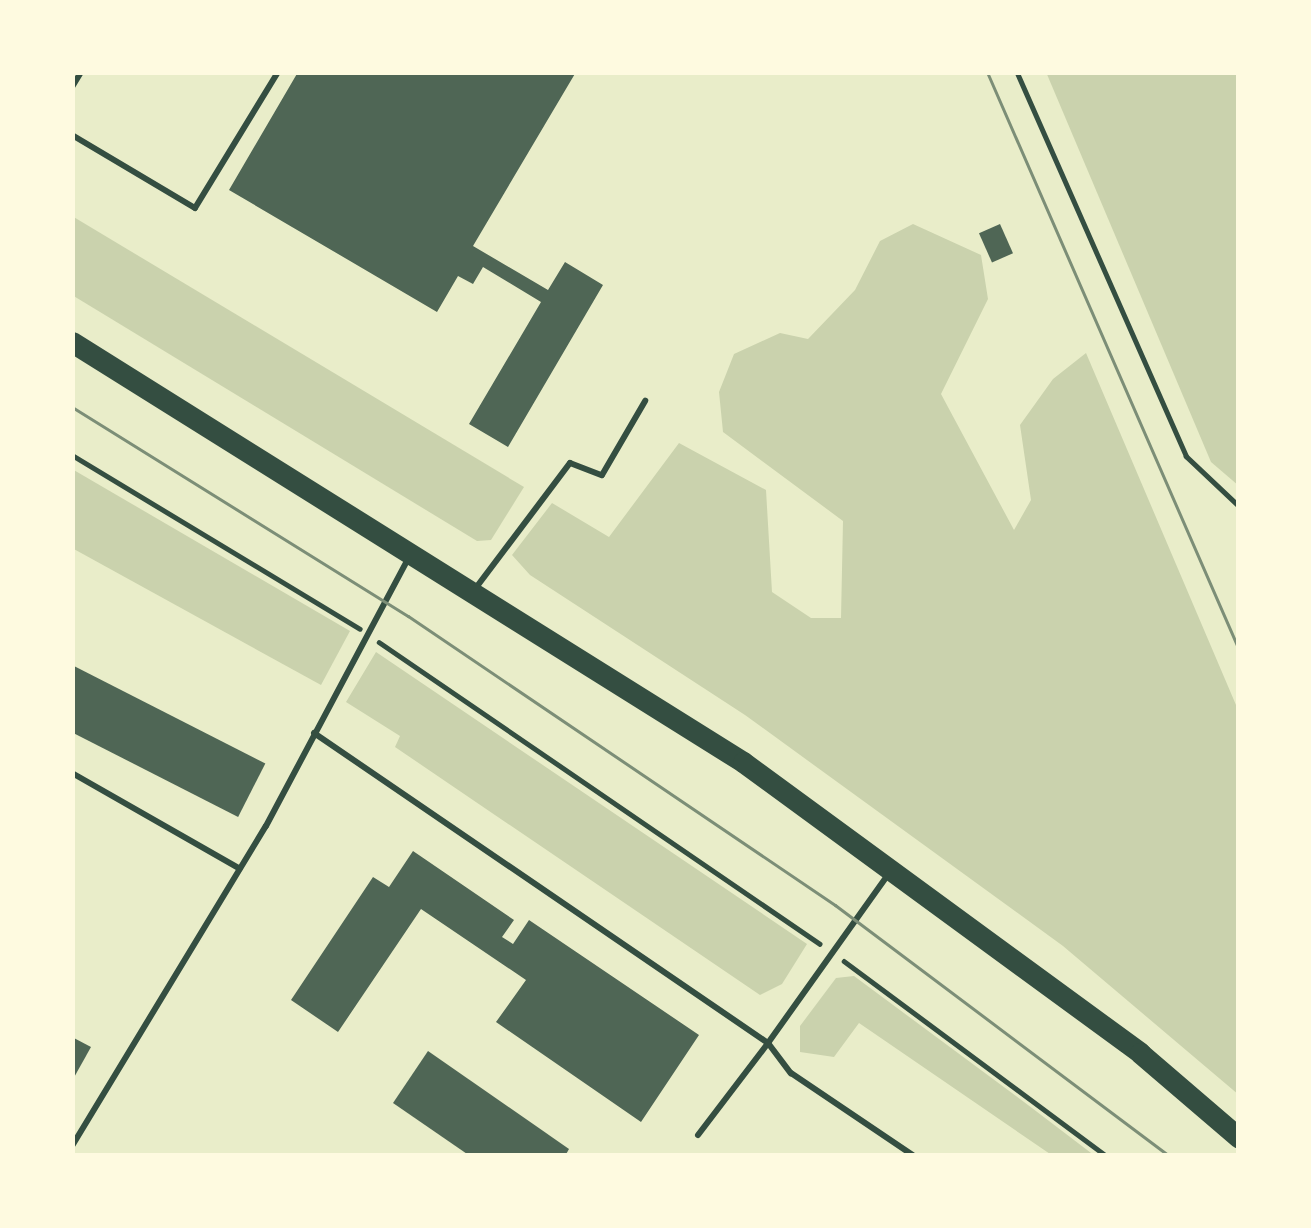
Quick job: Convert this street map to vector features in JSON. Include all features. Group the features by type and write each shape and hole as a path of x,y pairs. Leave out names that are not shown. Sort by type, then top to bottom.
{"main road":[{"path":"72,342 475,589 892,868 1140,1053 1239,1138"}],"lane":[{"path":"72,87 81,72"},
{"path":"72,135 195,208 278,72"},
{"path":"475,589 569,463 602,475 645,401"},
{"path":"72,1146 240,869 413,551"},
{"path":"314,734 768,1043 791,1073 914,1156"},
{"path":"72,773 240,869"},
{"path":"698,1135 892,868"}],"path":[{"path":"1017,72 1186,456 1239,506"},
{"path":"72,455 368,634 833,953 1107,1156"}],"green space":[{"path":"1046,72 1239,72 1239,486 1211,462"},
{"path":"72,216 524,487 491,540 477,541 72,295"},
{"path":"913,224 981,255 988,299 941,394 1014,530 1031,500 1020,425 1053,379 1086,353 1239,712 1239,1095 1063,946 745,715 530,575 512,555 552,503 609,537 679,443 766,490 772,592 811,618 841,618 843,521 723,432 719,392 734,354 780,333 808,339 855,290 880,241"},
{"path":"72,469 350,631 321,685 72,548"},
{"path":"376,652 807,944 782,984 760,995 395,747 400,736 346,702"},
{"path":"854,976 1095,1156 1053,1156 859,1023 834,1057 800,1052 800,1026 836,978"}],"building":[{"path":"298,72 576,72 473,246 548,290 565,262 603,285 508,447 469,424 541,302 483,267 473,284 458,276 437,312 229,190"},
{"path":"1000,224 1013,253 992,263 979,233"},
{"path":"72,665 265,764 238,817 72,732"},
{"path":"413,851 514,920 502,937 513,944 529,920 699,1035 641,1122 496,1022 526,980 421,909 338,1032 291,1000 373,877 389,887"},
{"path":"72,1037 91,1047 72,1081"},
{"path":"428,1051 569,1149 565,1156 470,1156 393,1103"}],"tram line":[{"path":"987,72 1239,650"},
{"path":"72,407 408,616 835,905 1169,1156"}]}
